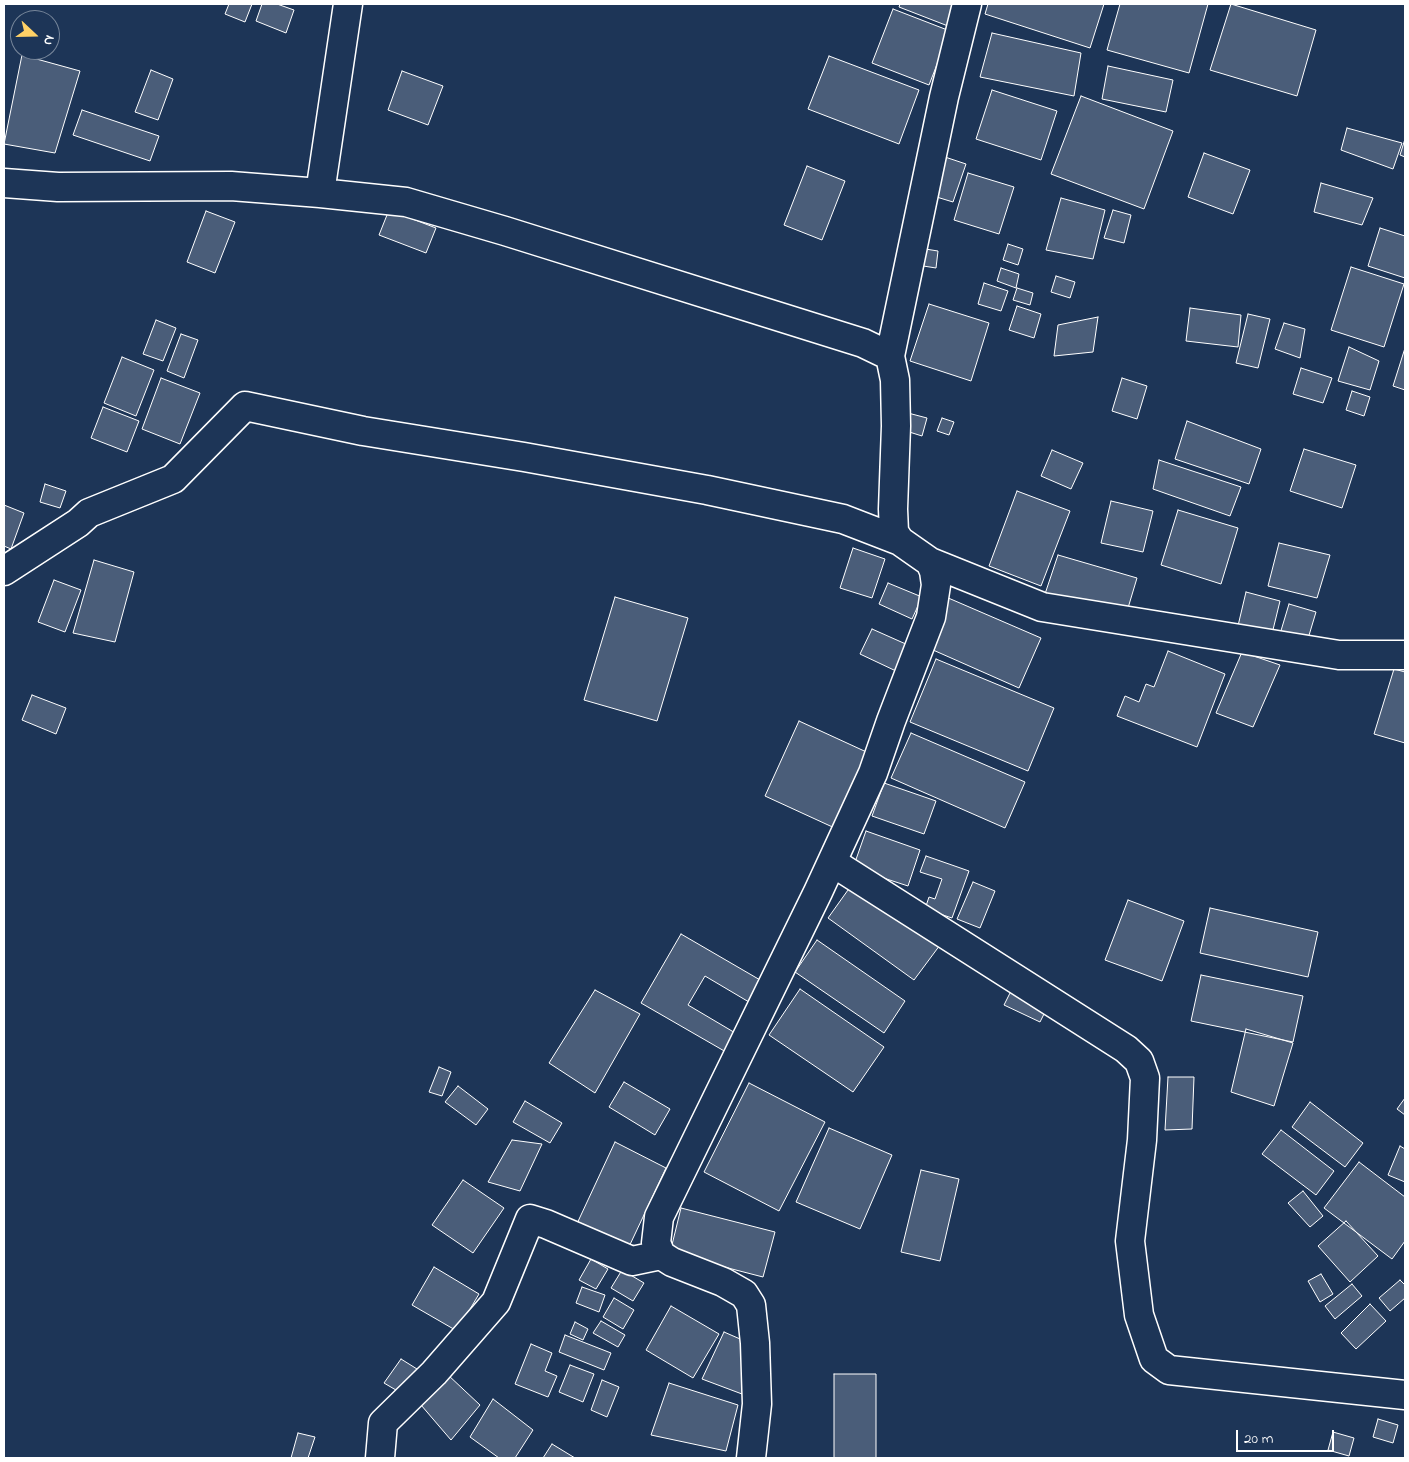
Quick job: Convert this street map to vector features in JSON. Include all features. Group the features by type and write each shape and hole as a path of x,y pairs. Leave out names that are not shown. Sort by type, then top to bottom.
{"street":[{"path":"320,193 348,4"},
{"path":"900,540 894,532 895,380 890,356 944,97 967,4"},
{"path":"4,183 58,186 231,186 406,202 863,343 890,356"},
{"path":"4,571 78,523 89,513 173,480 245,406 363,431 524,457 707,490 843,519 900,540 930,562 1042,607 1339,654 1405,655"},
{"path":"751,1458 757,1404 755,1343 751,1305 744,1294 724,1282 672,1262 661,1255 656,1242 659,1217 832,862 873,773 931,617 936,585 934,571 930,562"},
{"path":"832,862 1126,1049 1139,1061 1145,1078 1142,1140 1130,1241 1139,1315 1154,1359 1170,1370 1405,1395"},
{"path":"380,1458 383,1422 434,1373 496,1302 530,1219 632,1261 661,1255"}],"building":[{"path":"229,4 252,4 245,22 225,14"},
{"path":"262,4 277,4 294,10 286,33 256,21"},
{"path":"900,4 956,4 948,26 899,7"},
{"path":"988,4 1104,4 1090,48 985,14"},
{"path":"1120,4 1208,4 1189,73 1107,50"},
{"path":"1231,4 1316,30 1297,96 1210,70"},
{"path":"893,9 950,31 929,85 872,63"},
{"path":"992,33 1081,53 1074,96 980,77"},
{"path":"829,56 919,90 899,144 808,109"},
{"path":"21,60 40,60 80,71 55,153 4,144"},
{"path":"1108,66 1173,80 1166,112 1102,99"},
{"path":"151,70 173,79 158,120 135,112"},
{"path":"402,71 443,86 428,125 388,110"},
{"path":"992,90 1057,111 1041,160 976,139"},
{"path":"1081,96 1173,131 1144,209 1051,174"},
{"path":"82,110 159,136 150,161 73,135"},
{"path":"1347,128 1402,143 1393,169 1341,150"},
{"path":"1405,139 1405,157 1400,155"},
{"path":"1204,153 1250,170 1233,214 1188,197"},
{"path":"942,156 966,164 953,202 930,195"},
{"path":"807,166 845,181 822,240 784,225"},
{"path":"968,173 1014,187 999,234 954,220"},
{"path":"1321,183 1373,198 1362,225 1314,212"},
{"path":"1061,198 1105,210 1093,259 1046,250"},
{"path":"389,210 436,228 426,253 379,235"},
{"path":"1113,210 1131,215 1124,243 1104,238"},
{"path":"206,211 235,222 215,273 187,262"},
{"path":"1380,228 1405,236 1405,278 1368,266"},
{"path":"1008,244 1023,249 1018,265 1003,260"},
{"path":"919,248 938,251 936,268 917,265"},
{"path":"1351,267 1404,284 1384,347 1331,330"},
{"path":"1001,268 1019,274 1016,288 997,281"},
{"path":"1056,276 1075,282 1070,298 1051,292"},
{"path":"984,283 1008,291 1001,311 978,304"},
{"path":"1017,288 1033,293 1030,305 1013,300"},
{"path":"929,304 989,323 971,381 910,361"},
{"path":"1017,306 1041,314 1034,338 1009,330"},
{"path":"1190,308 1241,315 1238,347 1186,341"},
{"path":"1248,314 1270,319 1258,368 1236,363"},
{"path":"1098,317 1093,352 1054,356 1058,325"},
{"path":"156,320 176,328 163,361 143,354"},
{"path":"1284,323 1305,329 1300,358 1275,349"},
{"path":"181,334 198,340 184,378 167,371"},
{"path":"1349,347 1379,361 1370,390 1338,381"},
{"path":"1405,348 1405,390 1393,386"},
{"path":"122,357 154,370 136,416 104,403"},
{"path":"1301,368 1332,378 1323,403 1293,394"},
{"path":"161,378 200,393 180,444 142,429"},
{"path":"1122,378 1147,386 1137,419 1112,411"},
{"path":"1352,391 1370,397 1364,416 1346,410"},
{"path":"103,407 139,421 127,452 91,438"},
{"path":"908,413 927,418 922,436 903,430"},
{"path":"942,418 954,422 949,435 937,431"},
{"path":"1187,421 1261,449 1249,484 1175,459"},
{"path":"1304,449 1356,465 1342,508 1290,491"},
{"path":"1052,450 1083,463 1071,489 1041,476"},
{"path":"1159,460 1241,487 1230,516 1153,489"},
{"path":"45,484 66,491 60,508 40,502"},
{"path":"1017,491 1070,511 1041,586 989,566"},
{"path":"1111,501 1153,511 1143,552 1101,543"},
{"path":"4,505 24,513 11,549 4,546"},
{"path":"1178,510 1238,528 1221,584 1161,565"},
{"path":"1279,543 1330,555 1317,598 1268,586"},
{"path":"853,548 885,559 872,598 840,588"},
{"path":"1058,555 1137,578 1125,618 1043,600"},
{"path":"94,560 134,572 115,642 73,633"},
{"path":"54,580 81,590 65,632 38,622"},
{"path":"888,583 922,597 912,619 879,604"},
{"path":"1246,592 1280,601 1271,638 1237,630"},
{"path":"615,597 688,618 657,721 584,700"},
{"path":"946,597 1041,638 1019,688 924,646"},
{"path":"1289,604 1316,612 1307,642 1280,634"},
{"path":"872,629 908,645 896,671 860,654"},
{"path":"1168,651 1225,674 1197,747 1117,716 1125,696 1139,702 1146,684 1154,687"},
{"path":"1242,652 1280,665 1253,727 1216,713"},
{"path":"936,659 1054,708 1028,771 910,722"},
{"path":"1394,669 1405,672 1405,743 1374,734"},
{"path":"32,695 66,708 56,734 22,720"},
{"path":"799,721 873,755 839,830 765,796"},
{"path":"911,733 1025,782 1005,828 891,778"},
{"path":"884,783 936,801 924,834 872,816"},
{"path":"866,831 920,850 908,886 853,868"},
{"path":"926,856 969,871 952,918 925,909 929,897 935,899 942,879 920,872"},
{"path":"973,882 995,891 980,928 957,919"},
{"path":"853,883 940,945 914,980 828,918"},
{"path":"1128,900 1184,921 1162,981 1105,960"},
{"path":"1210,908 1318,932 1308,977 1200,953"},
{"path":"681,934 767,984 754,1005 705,976 688,1005 737,1034 726,1052 641,1003"},
{"path":"817,940 905,1001 884,1033 795,972"},
{"path":"1201,975 1303,996 1293,1042 1191,1021"},
{"path":"800,989 884,1047 853,1092 769,1035"},
{"path":"1012,989 1048,1006 1040,1022 1004,1005"},
{"path":"595,990 640,1014 595,1093 549,1063"},
{"path":"1246,1029 1293,1043 1274,1106 1231,1092"},
{"path":"439,1067 451,1072 442,1096 429,1092"},
{"path":"1168,1077 1194,1077 1192,1129 1165,1130"},
{"path":"624,1082 670,1109 655,1135 609,1107"},
{"path":"749,1083 825,1122 779,1211 704,1172"},
{"path":"458,1086 488,1109 476,1125 445,1102"},
{"path":"1405,1098 1405,1115 1397,1109"},
{"path":"525,1101 562,1123 550,1143 513,1122"},
{"path":"1310,1102 1363,1143 1345,1167 1292,1127"},
{"path":"829,1128 892,1155 860,1229 796,1202"},
{"path":"1281,1130 1334,1171 1316,1195 1262,1154"},
{"path":"512,1140 542,1144 520,1191 488,1182"},
{"path":"615,1142 666,1168 627,1251 574,1230"},
{"path":"1400,1146 1405,1149 1405,1182 1388,1175"},
{"path":"1359,1162 1405,1197 1405,1241 1392,1259 1324,1208"},
{"path":"921,1170 959,1179 940,1261 901,1252"},
{"path":"463,1180 504,1208 473,1253 432,1225"},
{"path":"1303,1191 1323,1216 1310,1227 1288,1203"},
{"path":"681,1208 775,1232 763,1277 670,1253"},
{"path":"1346,1221 1378,1256 1350,1282 1318,1246"},
{"path":"591,1259 608,1269 596,1289 579,1280"},
{"path":"434,1267 479,1294 457,1331 412,1305"},
{"path":"622,1270 644,1283 633,1301 611,1288"},
{"path":"1321,1274 1333,1294 1320,1302 1308,1281"},
{"path":"1400,1280 1405,1285 1405,1298 1390,1311 1379,1298"},
{"path":"1352,1284 1362,1296 1335,1319 1325,1306"},
{"path":"582,1287 605,1295 599,1312 576,1303"},
{"path":"614,1298 634,1310 623,1329 603,1317"},
{"path":"1370,1304 1386,1321 1356,1349 1341,1333"},
{"path":"671,1306 719,1334 693,1378 646,1350"},
{"path":"601,1321 625,1335 618,1347 593,1333"},
{"path":"575,1322 588,1329 583,1340 570,1334"},
{"path":"724,1332 747,1342 750,1397 702,1379"},
{"path":"565,1335 611,1353 604,1370 559,1352"},
{"path":"531,1344 552,1353 545,1371 557,1376 548,1397 515,1384"},
{"path":"401,1359 417,1369 401,1393 384,1383"},
{"path":"570,1365 594,1374 583,1402 559,1392"},
{"path":"447,1374 480,1405 451,1440 421,1405"},
{"path":"834,1374 876,1374 876,1458 834,1458"},
{"path":"602,1380 619,1387 607,1417 591,1410"},
{"path":"669,1383 738,1405 726,1451 651,1435"},
{"path":"493,1399 533,1430 515,1458 499,1458 470,1437"},
{"path":"1378,1419 1398,1425 1393,1443 1373,1437"},
{"path":"1333,1432 1354,1438 1349,1456 1328,1450"},
{"path":"298,1433 315,1437 308,1458 291,1458"},
{"path":"552,1444 575,1458 543,1458"}]}
